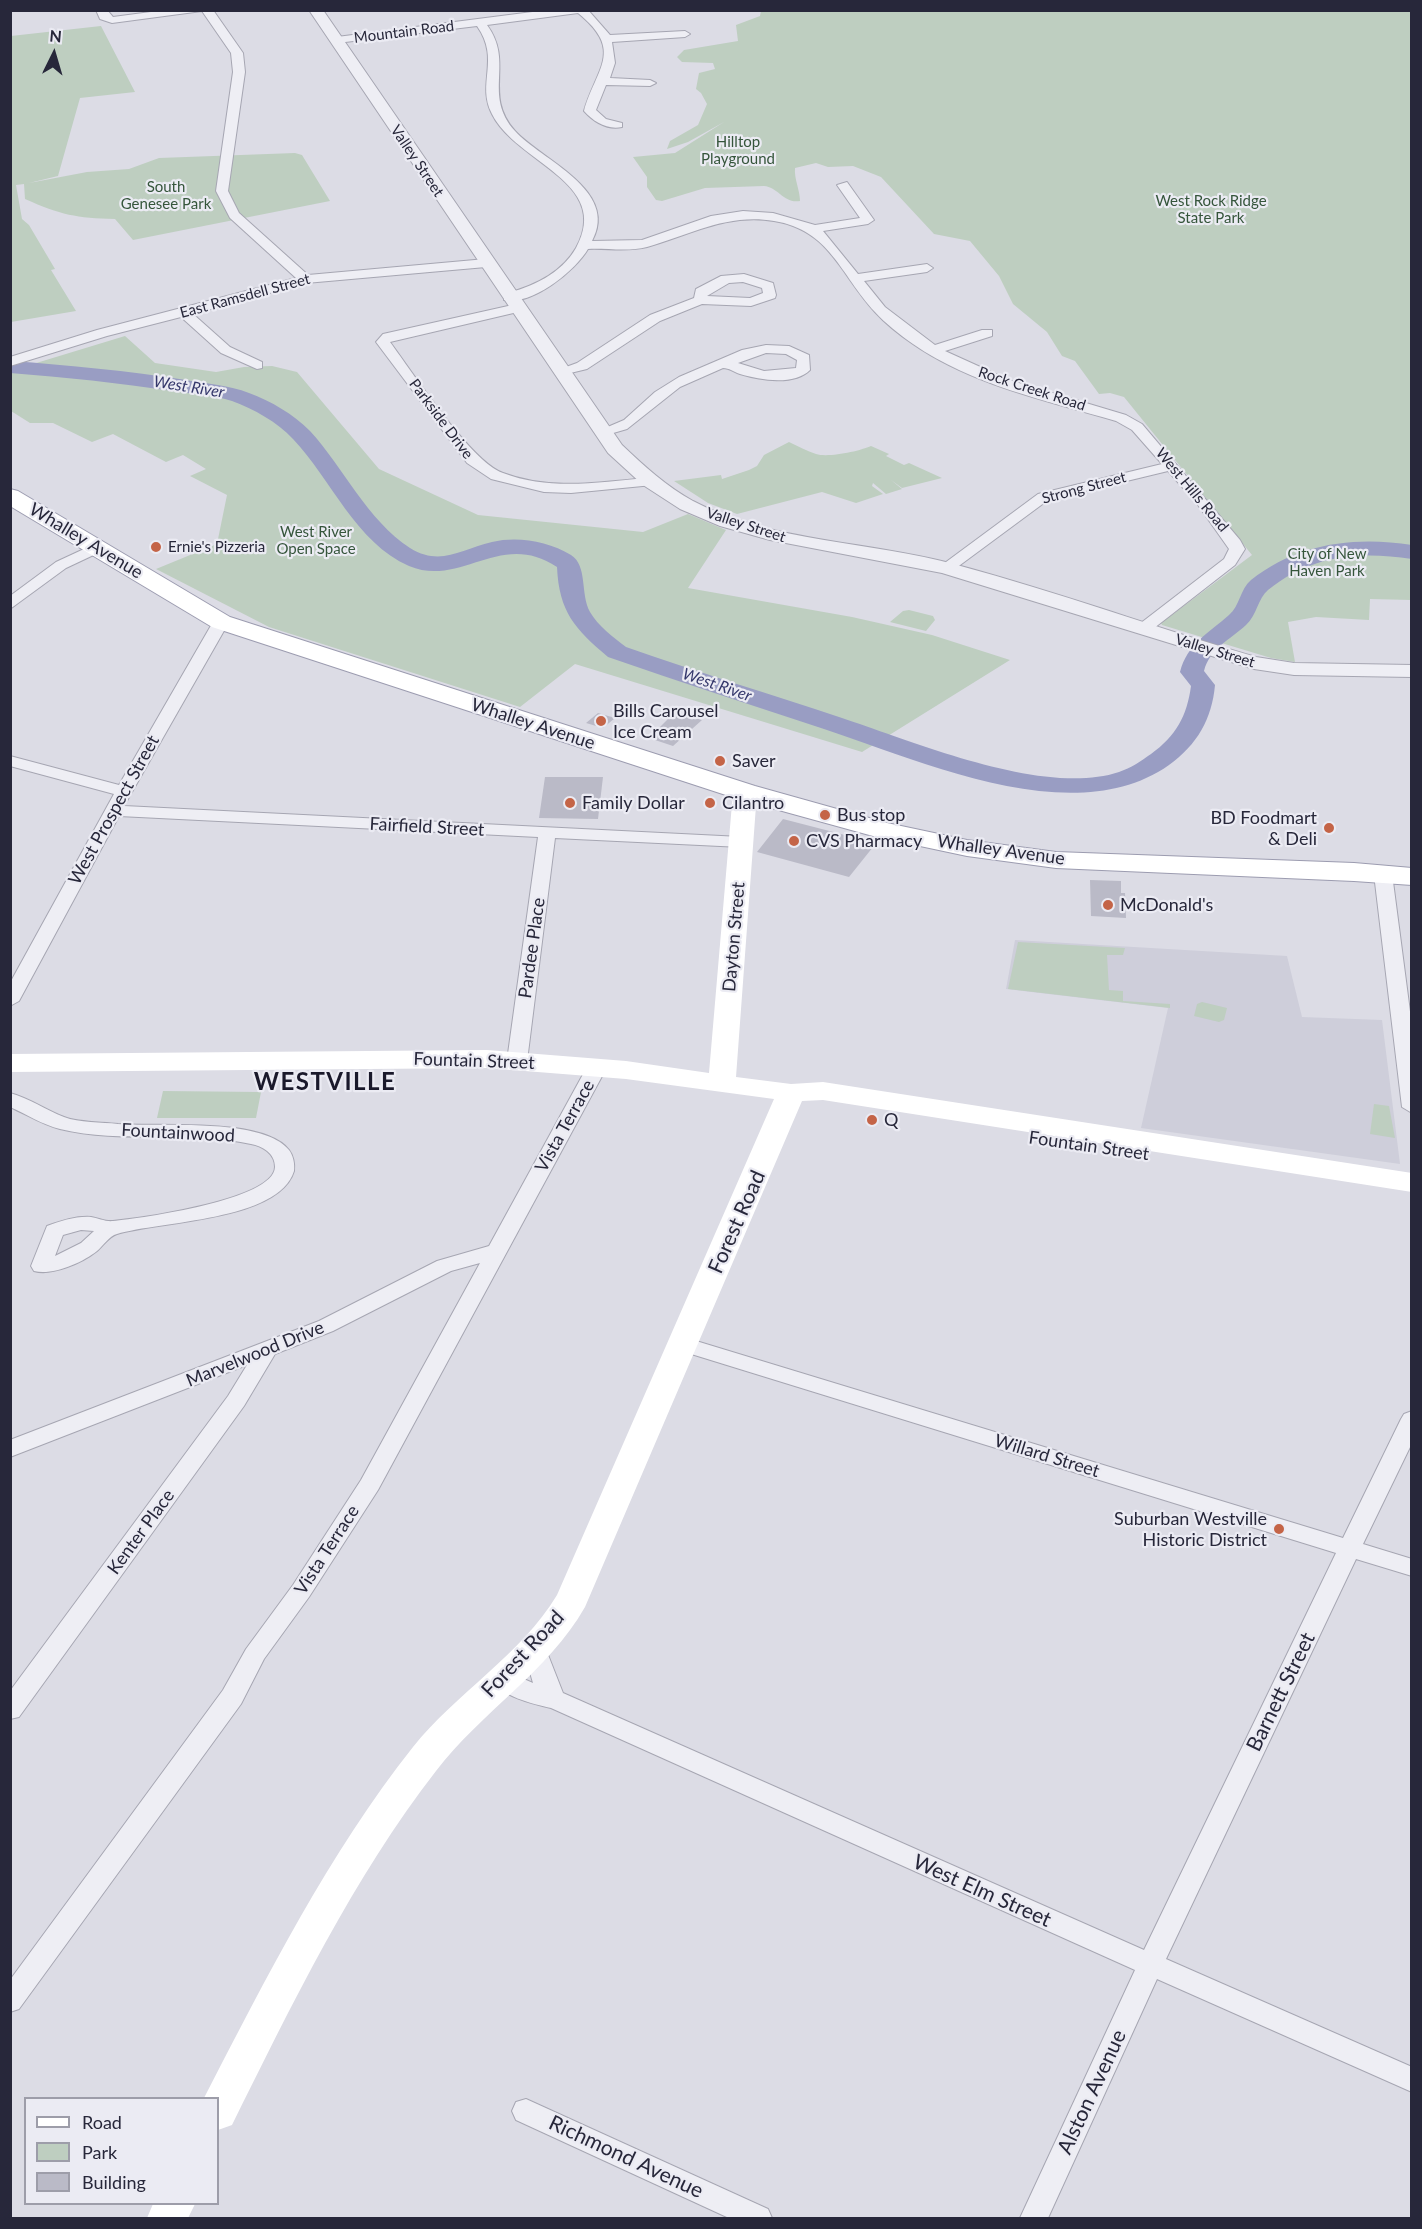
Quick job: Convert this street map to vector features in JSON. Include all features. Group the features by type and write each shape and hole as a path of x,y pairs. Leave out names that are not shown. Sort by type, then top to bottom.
{"main road":[{"name":"Whalley Avenue","path":"10,496 221,622 745,792 883,830 966,848 1025,857 1412,877"},
{"name":"Dayton Street","path":"722,1082 745,792"},
{"name":"Fountain Street","path":"10,1063 442,1057 597,1067 791,1093 820,1104 978,1122 1202,1156 1412,1183"},
{"name":"Forest Road","path":"219,2110 281,1987 370,1834 405,1782 432,1749 535,1648 563,1615 583,1579 791,1093"},
{"name":"Fountain Street","path":"1202,1156 1412,1196"}],"street":[{"path":"101,10 104,17 112,20 198,10"},
{"path":"207,10 237,53 239,72 222,191 234,215 305,279"},
{"name":"Valley Street","path":"316,10 513,303 603,432 626,461 648,482 666,494 698,509 776,537 946,568 1236,658 1294,669 1412,671"},
{"path":"580,10 597,23 606,39 608,69 590,111 602,121 618,125"},
{"name":"Mountain Road","path":"337,40 580,10"},
{"path":"481,23 495,50 492,86 496,112 515,138 569,176 588,202 591,218 585,245 566,269 513,303"},
{"path":"606,39 685,34"},
{"path":"602,81 650,83"},
{"path":"585,245 643,244 715,219 743,215 786,219 815,229 868,220 843,185"},
{"name":"Rock Creek Road","path":"815,229 892,321 935,350 1004,383 1131,422"},
{"name":"East Ramsdell Street","path":"10,363 102,333 305,279 486,263"},
{"path":"855,278 927,268"},
{"path":"562,371 582,366 655,318 700,300"},
{"name":"Parkside Drive","path":"513,303 388,337 383,342 472,460 496,476 523,484 562,489 611,487 648,482"},
{"path":"184,313 213,344 238,359 257,365"},
{"path":"935,350 987,333"},
{"path":"603,432 628,425 658,396 688,376 727,363 747,353 778,349 797,353 804,358 805,364 803,370 793,374 769,376 749,373 727,363"},
{"name":"West Hills Road","path":"1131,422 1233,540 1237,549 1230,562 1143,629"},
{"name":"Strong Street","path":"946,568 1043,497 1171,466"},
{"path":"10,604 61,566 97,548"},
{"name":"West Prospect Street","path":"10,1000 124,791 221,622"},
{"path":"10,761 124,791"},
{"name":"Fairfield Street","path":"113,811 741,842"},
{"name":"Pardee Place","path":"517,1061 548,834"},
{"path":"1383,874 1412,1107"},
{"name":"Vista Terrace","path":"10,2001 232,1697 254,1655 301,1591 370,1484 597,1067"},
{"name":"Fountainwood","path":"10,1099 63,1124 120,1130 230,1133 267,1141 281,1153 285,1166 281,1180 267,1192 231,1206 108,1229"},
{"name":"Marvelwood Drive","path":"10,1449 266,1351 326,1326 444,1266 496,1251"},
{"name":"Willard Street","path":"683,1344 1412,1568"},
{"name":"Kenter Place","path":"10,1710 228,1413 266,1351"},
{"name":"Barnett Street","path":"1150,1965 1412,1419"},
{"path":"535,1648 541,1661 544,1686 554,1699"},
{"name":"West Elm Street","path":"503,1679 538,1696 554,1699 1412,2080"},
{"name":"Alston Avenue","path":"1034,2218 1150,1965"},
{"name":"Richmond Avenue","path":"526,2111 758,2218"}],"shaded area":[{"path":"1015,940 1287,956 1302,1017 1382,1020 1400,1164 1141,1128 1168,1008 1006,989"}],"green space":[{"name":"West Rock Ridge State Park","path":"761,11 1411,11 1411,600 1370,599 1369,620 1316,617 1288,622 1295,662 1271,658 1162,625 1161,623 1252,555 1124,397 1110,393 1099,394 1075,361 1062,356 1047,332 1013,304 999,276 970,241 934,234 881,177 853,166 828,167 816,163 795,168 800,201 785,198 773,189 764,186 705,188 662,201 656,200 647,187 647,177 633,157 675,153 724,122 688,142 667,149 670,141 698,125 707,104 696,89 699,73 715,69 713,63 682,62 677,57 684,50 738,41 736,25 760,16"},
{"name":"South Genesee Park","path":"101,26 135,92 80,98 58,176 29,183 87,172 129,169 159,158 295,153 302,155 330,201 133,240 115,219 69,215 49,209 25,199 24,184 16,185 22,219 29,225 55,269 51,270 76,311 11,322 11,36"},
{"name":"West River Open Space","path":"125,336 155,363 216,372 244,367 272,366 297,372 379,469 478,515 643,532 688,514 726,530 688,588 852,617 932,635 1010,660 862,752 575,664 520,707 269,627 156,569 217,544 227,495 190,476 206,469 183,455 166,462 113,434 92,442 53,423 30,423 11,411 10,371"},
{"path":"789,442 821,455 844,453 871,446 889,454 886,456 904,465 909,463 942,478 902,488 891,480 902,489 886,494 873,483 872,486 883,494 856,503 822,492 737,514 708,503 674,481 721,475 722,479 749,470 757,466 764,455"},
{"path":"909,610 933,616 935,620 926,631 890,622 903,611"},
{"path":"1018,942 1125,948 1123,955 1107,955 1109,990 1123,991 1123,1001 1170,1004 1170,1008 1008,989"},
{"path":"1202,1002 1227,1008 1224,1020 1219,1022 1194,1016 1197,1004"},
{"path":"163,1091 261,1092 256,1118 157,1118"},
{"path":"1374,1104 1389,1106 1395,1138 1370,1134"}],"building":[{"path":"675,712 702,720 673,746 649,738"},
{"name":"Bills Carousel Ice Cream","path":"598,713 615,718 603,728 586,723"},
{"name":"Family Dollar","path":"545,777 603,777 598,819 539,818"},
{"name":"CVS Pharmacy","path":"783,819 872,842 869,846 873,847 849,877 757,852"},
{"name":"McDonald's","path":"1090,880 1121,881 1121,893 1125,893 1126,918 1091,916"}],"waterway":[{"name":"West River","path":"10,367 161,383 225,393 250,401 269,410 294,428 314,450 369,522 400,552 417,561 442,564 494,548 516,546 550,553 569,564 575,606 586,624 617,652 973,770 1047,783 1084,784 1119,780 1142,771 1180,743 1192,726 1202,696 1203,685 1192,672 1194,663 1204,647 1241,617 1260,585 1299,563 1332,550 1367,547 1412,552"}],"place":[{"name":"Ernie's Pizzeria","path":"156,547"},
{"name":"Bills Carousel Ice Cream","path":"601,721"},
{"name":"Saver","path":"720,761"},
{"name":"Family Dollar","path":"570,803"},
{"name":"Cilantro","path":"710,803"},
{"name":"Bus stop","path":"825,815"},
{"name":"BD Foodmart & Deli","path":"1329,828"},
{"name":"CVS Pharmacy","path":"794,841"},
{"name":"McDonald's","path":"1108,905"},
{"name":"Q","path":"872,1120"},
{"name":"Suburban Westville Historic District","path":"1279,1529"}],"district":[{"name":"WESTVILLE","path":"325,1082"}],"park label":[{"name":"Hilltop Playground","path":"738,150"},
{"name":"City of New Haven Park","path":"1327,562"}]}
